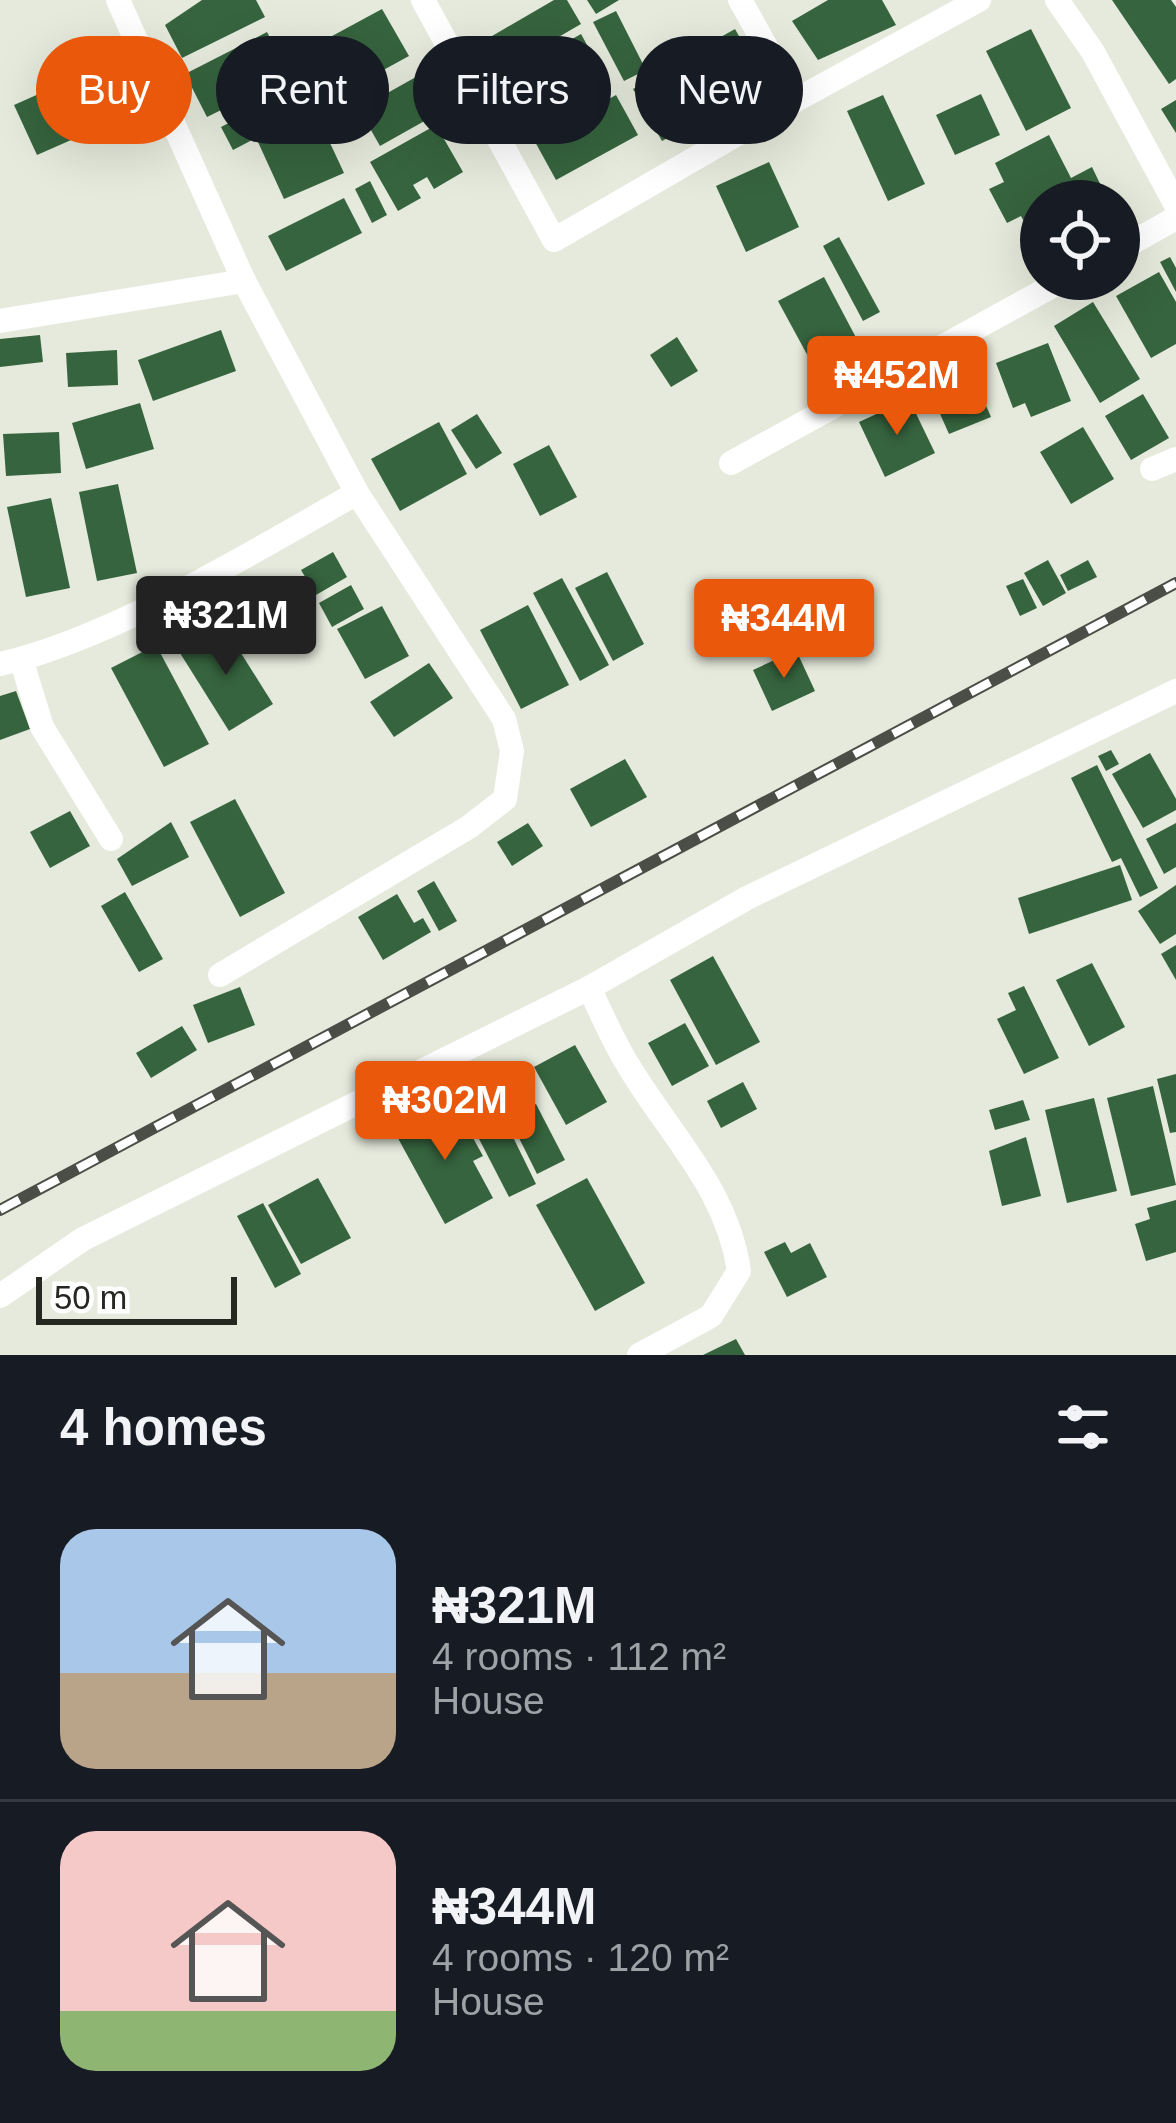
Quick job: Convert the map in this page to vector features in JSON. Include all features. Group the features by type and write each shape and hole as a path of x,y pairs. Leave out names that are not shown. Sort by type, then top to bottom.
{"street":[{"path":"422,0 554,240 720,144"},
{"path":"740,0 760,36"},
{"path":"803,96 979,0"},
{"path":"1057,0 1093,52 1176,205"},
{"path":"121,1 244,281 357,494 504,719 512,751 505,800 469,827 220,975"},
{"path":"1140,238 1176,218"},
{"path":"0,321 244,281"},
{"path":"731,463 1027,300"},
{"path":"1152,470 1176,459"},
{"path":"111,839 42,727 10,662 212,574 357,494"},
{"path":"0,1296 82,1239 590,988 747,898 1176,691"},
{"path":"590,988 628,1065 694,1157 734,1232 740,1271 711,1316 639,1355"}],"building":[{"path":"202,0 256,0 265,17 227,36 216,36 216,41 192,53 192,36 171,36 165,25"},
{"path":"554,0 567,0 581,24 560,36 492,36"},
{"path":"587,0 619,0 596,14"},
{"path":"828,0 882,0 896,25 818,60 792,21"},
{"path":"1112,0 1171,0 1176,7 1176,79 1169,84"},
{"path":"382,9 409,56 389,67 389,36 332,36"},
{"path":"616,11 635,48 635,76 624,81 611,56 611,36 600,36 593,22"},
{"path":"1031,29 1071,108 1026,131 986,51"},
{"path":"216,58 216,113 207,117 192,88 192,70"},
{"path":"413,79 413,127 389,141 389,92"},
{"path":"981,94 1000,135 955,155 936,115"},
{"path":"36,95 36,144 62,144 37,155 14,105"},
{"path":"616,95 635,137 556,180 536,144 611,144 611,98"},
{"path":"883,95 925,184 888,201 847,111"},
{"path":"1176,100 1176,133 1161,109"},
{"path":"1049,135 1071,178 1092,167 1098,180 1020,180 1020,216 1007,223 989,189 1004,182 995,163"},
{"path":"413,138 413,144 447,144 463,172 434,189 427,177 413,185 421,198 398,211 370,162"},
{"path":"259,144 330,144 344,173 284,199"},
{"path":"769,162 799,227 746,252 716,186"},
{"path":"370,181 387,215 372,223 355,189"},
{"path":"344,198 362,233 286,271 268,236"},
{"path":"839,237 880,312 863,321 823,246"},
{"path":"1170,257 1176,268 1176,292 1160,262"},
{"path":"1159,272 1176,302 1176,344 1151,358 1118,300 1140,300 1140,283"},
{"path":"824,277 861,347 816,371 778,301"},
{"path":"1093,302 1140,379 1100,403 1054,326"},
{"path":"221,330 236,371 153,401 138,360"},
{"path":"40,335 43,362 0,367 0,339"},
{"path":"677,337 698,371 671,387 650,355"},
{"path":"1048,343 1071,401 1031,417 1025,403 1013,408 996,363"},
{"path":"117,350 118,385 68,387 66,353"},
{"path":"971,371 991,417 949,434 929,389"},
{"path":"1143,394 1169,438 1131,460 1105,416"},
{"path":"909,399 935,453 885,477 859,422"},
{"path":"140,403 154,449 86,469 72,423"},
{"path":"477,414 502,453 476,469 451,430"},
{"path":"439,422 467,474 400,511 371,459"},
{"path":"1083,427 1114,479 1071,504 1040,452"},
{"path":"59,432 61,473 6,476 3,434"},
{"path":"549,445 577,497 540,516 513,464"},
{"path":"118,484 137,573 97,581 79,492"},
{"path":"51,498 70,588 26,597 7,507"},
{"path":"333,552 347,577 316,595 301,570"},
{"path":"1048,560 1066,593 1043,606 1024,573"},
{"path":"1088,560 1097,577 1068,591 1060,575"},
{"path":"607,572 644,644 613,661 575,588"},
{"path":"562,578 609,665 580,681 533,593"},
{"path":"1023,579 1037,608 1020,616 1006,586"},
{"path":"351,585 364,609 332,627 319,603"},
{"path":"528,605 569,685 521,709 480,630"},
{"path":"382,606 409,656 365,679 337,629"},
{"path":"224,626 273,704 229,731 180,653"},
{"path":"156,645 209,744 164,767 111,668"},
{"path":"796,650 815,691 772,711 753,670"},
{"path":"429,663 453,698 394,737 370,702"},
{"path":"16,691 30,729 0,740 0,696"},
{"path":"1111,750 1119,764 1106,771 1098,756"},
{"path":"1150,753 1176,799 1176,810 1143,828 1112,774"},
{"path":"625,759 647,797 591,827 570,789"},
{"path":"1097,765 1158,888 1140,897 1121,858 1112,862 1071,778"},
{"path":"235,799 285,893 240,917 190,822"},
{"path":"70,811 90,846 50,868 30,832"},
{"path":"171,822 189,857 132,886 117,859"},
{"path":"528,823 543,846 512,866 497,842"},
{"path":"1176,823 1176,867 1164,874 1146,839"},
{"path":"1120,865 1132,900 1029,934 1018,898"},
{"path":"434,881 457,921 439,931 417,891"},
{"path":"1176,885 1176,934 1160,944 1138,911"},
{"path":"125,892 163,959 139,972 101,906"},
{"path":"397,894 414,923 423,918 431,932 383,960 358,917"},
{"path":"1176,945 1176,980 1161,954"},
{"path":"713,956 760,1042 716,1065 670,980"},
{"path":"1092,963 1125,1027 1089,1046 1056,980"},
{"path":"1024,986 1059,1058 1024,1074 997,1019 1016,1010 1008,993"},
{"path":"240,987 255,1025 208,1043 193,1005"},
{"path":"685,1023 709,1066 672,1086 648,1043"},
{"path":"182,1026 197,1050 151,1078 136,1053"},
{"path":"575,1045 607,1102 566,1125 534,1067"},
{"path":"1176,1074 1176,1132 1170,1133 1157,1079"},
{"path":"743,1082 757,1109 721,1128 707,1101"},
{"path":"1153,1086 1176,1185 1131,1196 1107,1098"},
{"path":"1094,1098 1117,1191 1067,1203 1045,1110"},
{"path":"1023,1100 1030,1120 995,1130 989,1110"},
{"path":"536,1104 565,1160 537,1174 509,1118"},
{"path":"442,1105 459,1135 468,1129 483,1156 473,1161 493,1198 445,1224 394,1131"},
{"path":"505,1121 536,1184 509,1197 477,1135"},
{"path":"1026,1137 1041,1196 1002,1206 989,1151"},
{"path":"318,1178 351,1238 301,1264 268,1205"},
{"path":"587,1178 645,1283 595,1311 536,1205"},
{"path":"1176,1200 1176,1252 1146,1261 1135,1224 1150,1219 1147,1208"},
{"path":"263,1203 301,1274 275,1288 237,1216"},
{"path":"785,1242 791,1253 810,1243 827,1277 787,1297 764,1252"},
{"path":"736,1339 745,1355 703,1355"}],"railway":[{"path":"0,1210 1176,583"}]}
